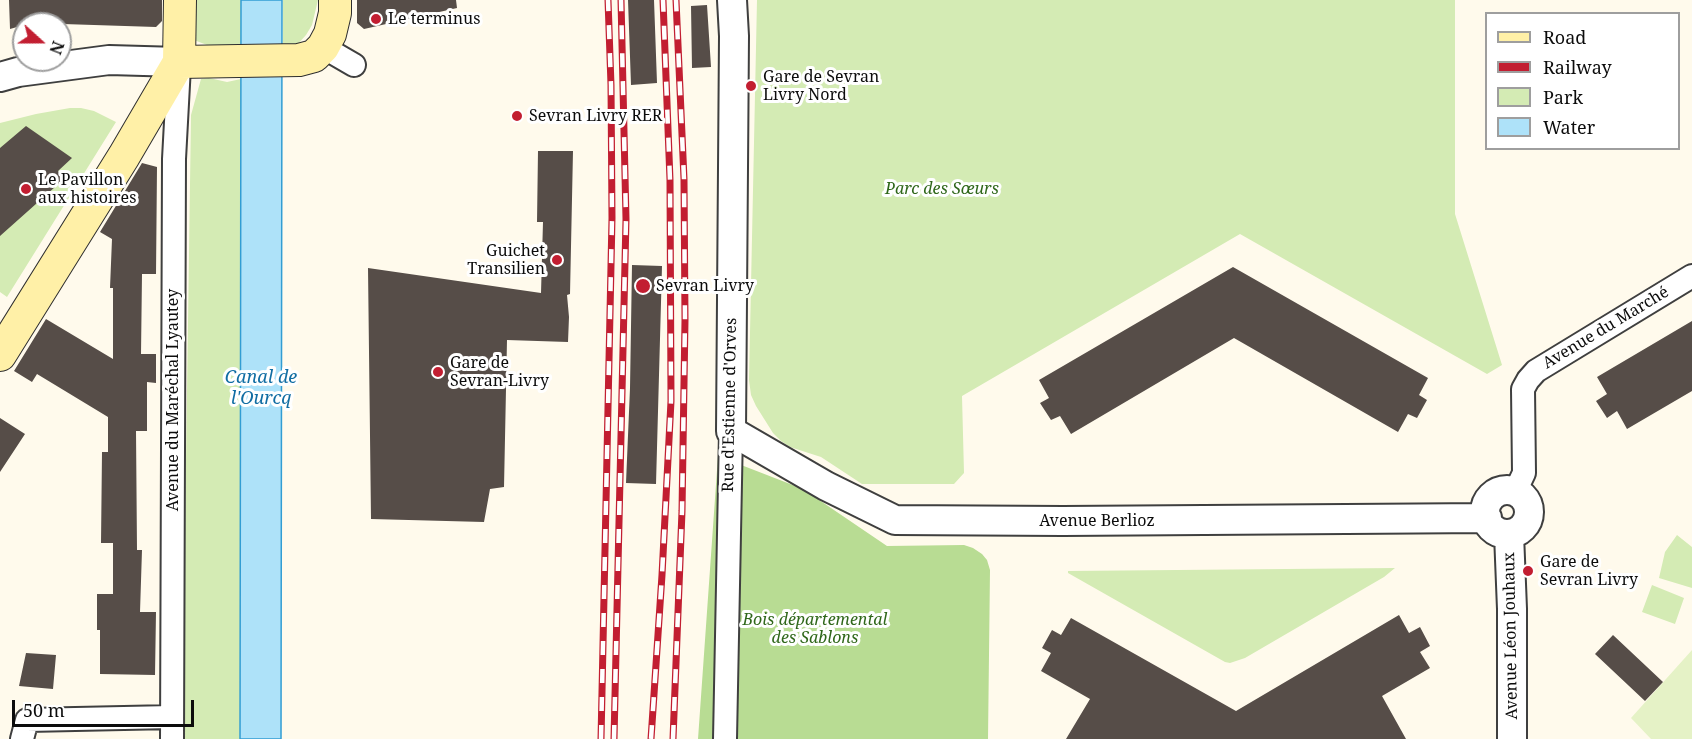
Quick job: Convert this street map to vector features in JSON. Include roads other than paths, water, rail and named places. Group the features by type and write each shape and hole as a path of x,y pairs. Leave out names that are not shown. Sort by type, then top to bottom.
{"main road":[{"path":"0,355 124,156 179,62 180,0"},
{"path":"179,62 311,53 330,34 335,13 335,0"}],"street":[{"name":"Rue d'Estienne d'Orves","path":"725,739 731,431 734,47 732,0"},
{"path":"311,53 354,65"},
{"path":"0,77 18,72 109,60 179,62"},
{"name":"Avenue du Maréchal Lyautey","path":"172,728 174,159 179,62"},
{"name":"Avenue du Marché","path":"1515,492 1524,473 1523,389 1528,380 1536,371 1692,276"},
{"name":"Avenue Berlioz","path":"731,431 826,486 895,520 1498,526"},
{"path":"1498,526 1487,505 1495,494 1501,491 1515,492"},
{"name":"Avenue Léon Jouhaux","path":"1498,526 1512,609 1512,739"},
{"path":"22,739 27,720 172,728"}],"water":[{"name":"Canal de l'Ourcq","path":"241,0 282,0 281,739 240,739"}],"railway":[{"path":"601,739 612,218 608,0"},
{"path":"614,739 626,219 621,0"},
{"path":"651,739 671,401 670,180 663,0"},
{"path":"673,739 682,511 685,320 684,179 676,0"}],"place":[{"name":"Le terminus","path":"376,19"},
{"name":"Gare de Sevran Livry Nord","path":"751,86"},
{"name":"Sevran Livry RER","path":"517,116"},
{"name":"Le Pavillon aux histoires","path":"26,189"},
{"name":"Guichet Transilien","path":"557,260"},
{"name":"Sevran Livry","path":"643,286"},
{"name":"Gare de Sevran-Livry","path":"438,372"},
{"name":"Gare de Sevran Livry","path":"1528,571"}],"park label":[{"name":"Parc des Sœurs","path":"942,189"},
{"name":"Bois départemental des Sablons","path":"815,629"}]}
